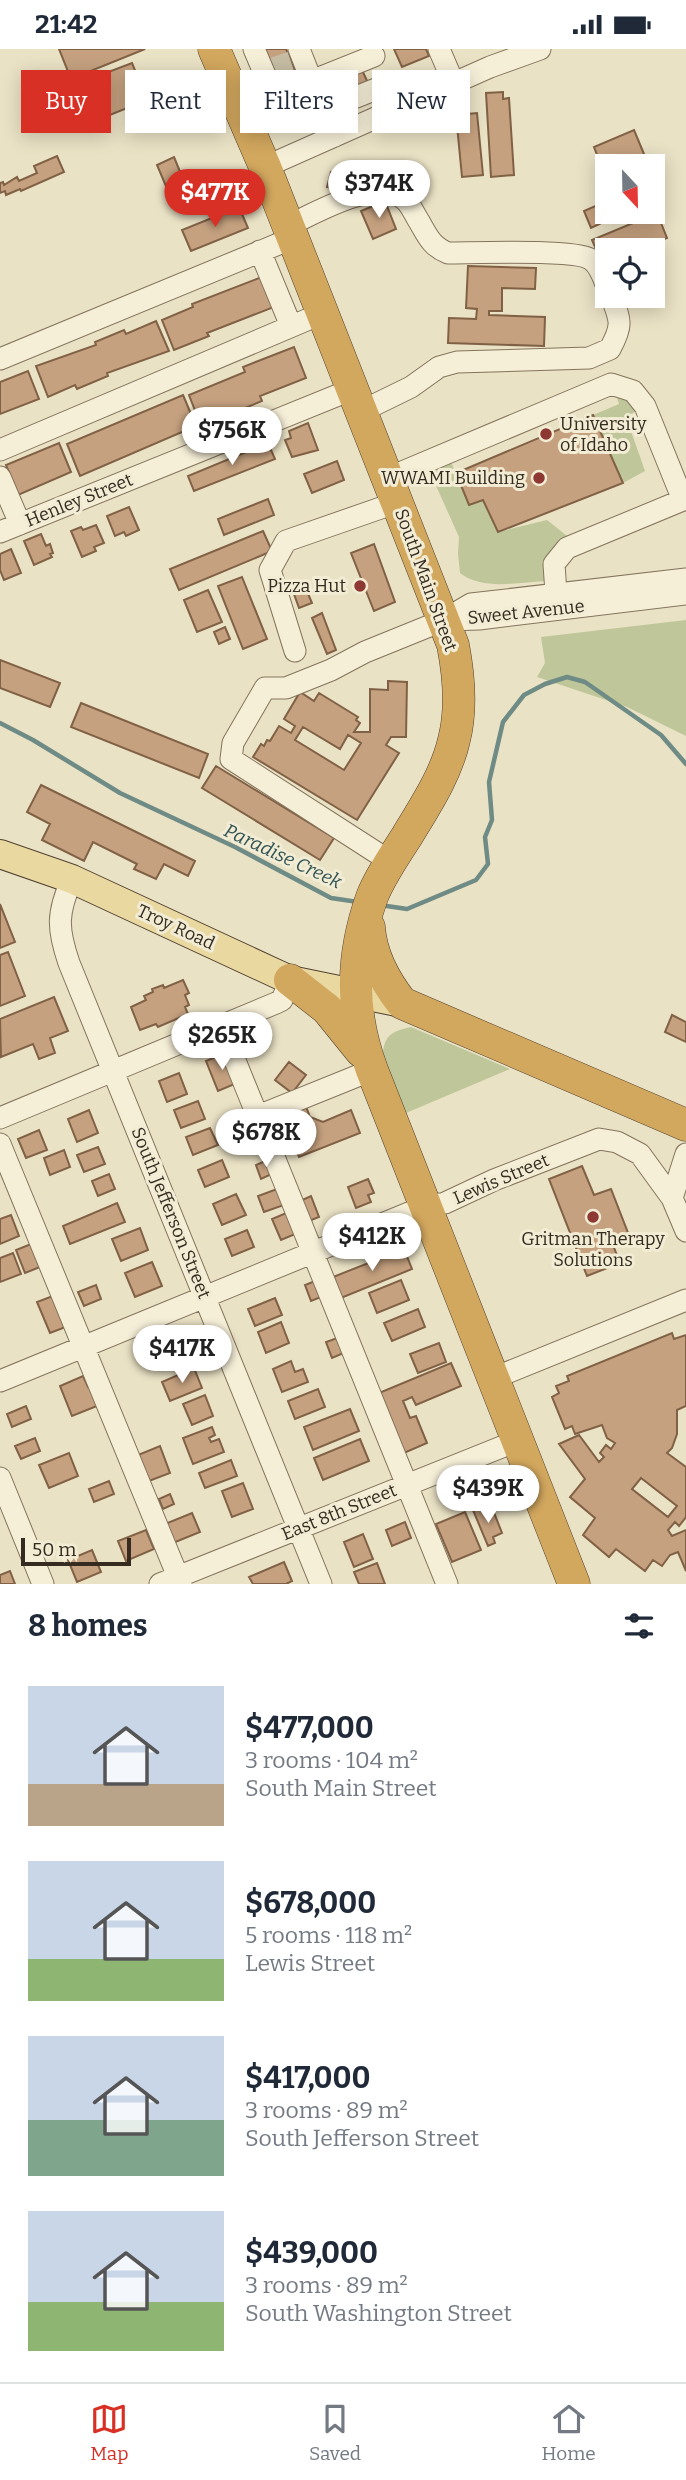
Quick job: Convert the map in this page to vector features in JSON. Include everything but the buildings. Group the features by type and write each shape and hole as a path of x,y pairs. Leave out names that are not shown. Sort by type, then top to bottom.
{"highway":[{"name":"South Main Street","path":"214,49 240,109"},
{"name":"South Main Street","path":"250,133 444,620 458,671 459,711 454,741 443,772 391,862 370,905 359,953 355,992 362,1040 372,1070"},
{"path":"370,905 372,946 376,962 383,977 402,1003 686,1125"},
{"path":"290,980 337,1020 372,1070 519,1440 573,1584"}],"main road":[{"name":"Troy Road","path":"0,854 72,879 290,980 355,992"},
{"path":"355,992 402,1003"}],"street":[{"path":"439,49 448,70"},
{"path":"470,74 496,57 540,49"},
{"path":"256,50 286,62"},
{"path":"336,70 373,53 380,70"},
{"path":"265,167 372,120"},
{"path":"333,133 335,137"},
{"path":"0,359 260,251 341,201 369,192 394,195 405,200 435,248 448,253 570,254 591,259 595,264"},
{"path":"260,251 291,326"},
{"name":"Henley Street","path":"10,528 357,400 411,387 439,367 457,362 589,358 610,349 620,330 620,319 616,308"},
{"path":"0,450 323,313"},
{"path":"295,650 270,570 286,541 611,384 633,391 645,406 685,502 567,548 554,564 556,593"},
{"path":"0,477 10,528"},
{"name":"Sweet Avenue","path":"444,620 471,604 686,579"},
{"name":"Sweet Avenue","path":"444,620 479,619 686,594"},
{"path":"391,862 232,758 233,743 265,688 286,688 444,620"},
{"name":"South Jefferson Street","path":"72,879 60,909 60,934 69,963 321,1584"},
{"path":"0,1118 282,1000 290,980"},
{"path":"221,1026 447,1584"},
{"path":"258,1116 372,1070"},
{"name":"Lewis Street","path":"0,1381 426,1206 445,1203 494,1180 599,1139 617,1142 640,1154 673,1198"},
{"path":"0,1145 173,1582"},
{"path":"686,1154 673,1198 686,1231"},
{"path":"494,1378 686,1300"},
{"name":"East 8th Street","path":"173,1582 299,1528 519,1440"},
{"path":"0,1478 8,1519 43,1584"}],"green space":[{"path":"615,392 629,397 638,410 626,417 645,471 623,483 593,415 619,404"},
{"path":"451,462 469,505 483,500 498,532 547,520 571,539 547,581 490,584 469,579 460,573 459,537 429,470"},
{"path":"686,620 686,736 627,707 537,677 545,663 541,637"},
{"path":"411,1027 510,1069 406,1113 383,1054 385,1042 391,1035"}],"waterway":[{"name":"Paradise Creek","path":"380,905 407,909 476,880 488,864 485,837 492,820 489,782 503,722 524,695 545,684 567,677 585,682 661,735 686,764"},
{"name":"Paradise Creek","path":"0,723 120,793 235,847 331,898 358,902"}],"tunnel":[{"path":"273,68 291,62"}],"place":[{"name":"University of Idaho","path":"546,434"},
{"name":"WWAMI Building","path":"539,478"},
{"name":"Pizza Hut","path":"360,586"},
{"name":"Gritman Therapy Solutions","path":"593,1217"}]}
